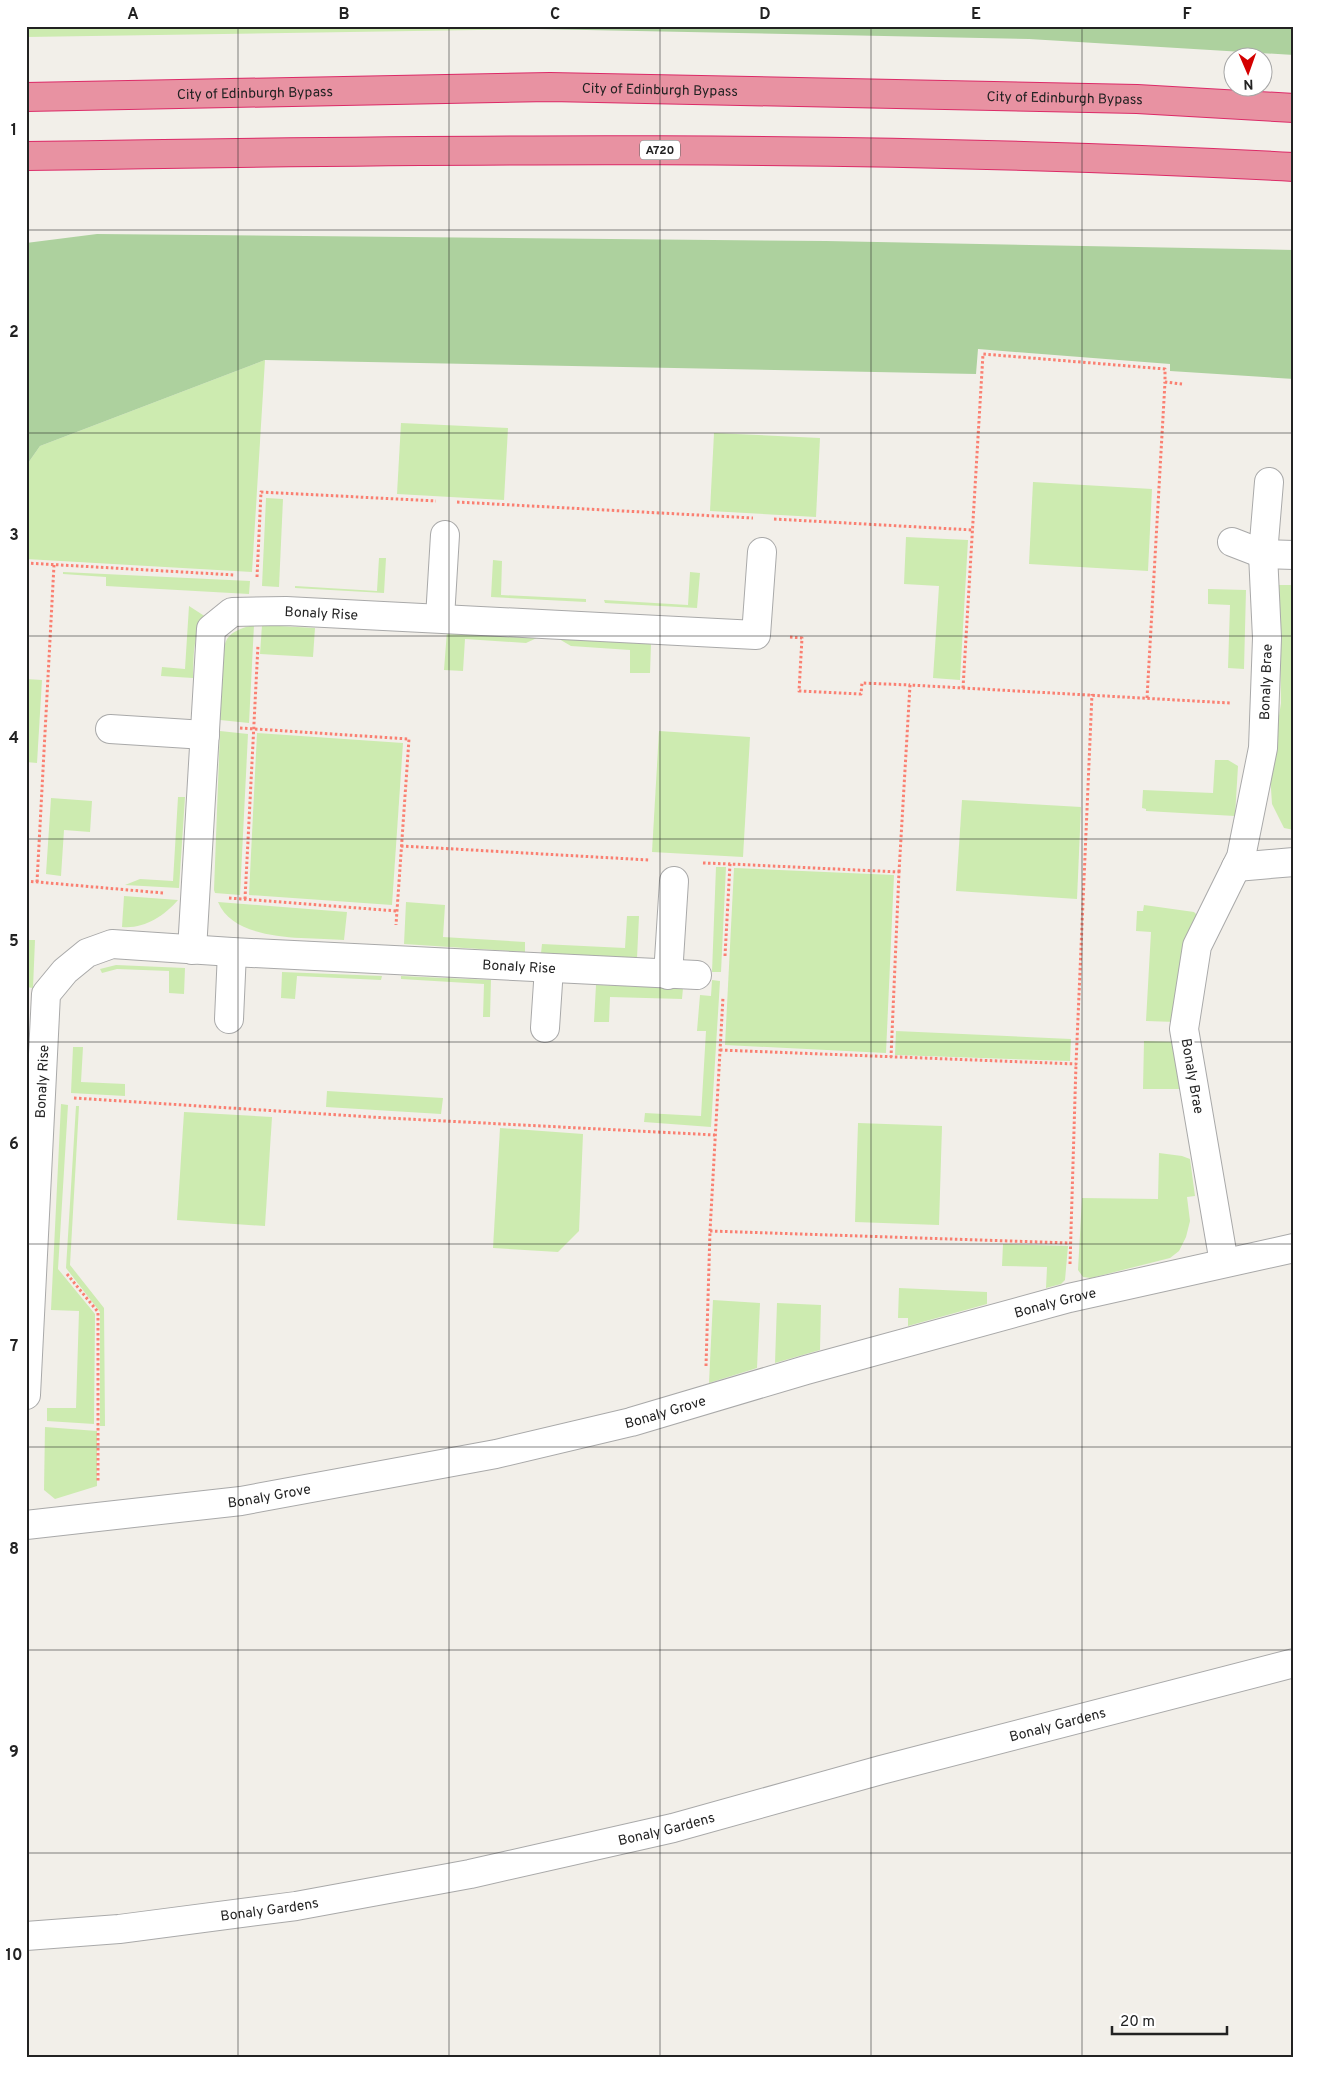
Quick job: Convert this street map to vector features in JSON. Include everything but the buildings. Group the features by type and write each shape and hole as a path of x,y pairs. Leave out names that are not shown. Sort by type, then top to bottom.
{"highway":[{"name":"City of Edinburgh Bypass","path":"30,97 550,87 1137,99 1294,108"},
{"name":"A720","path":"27,156 574,149 1131,158 1294,167"}],"street":[{"name":"Bonaly Brae","path":"1224,1263 1184,1029 1198,946 1240,857 1263,748 1268,638 1264,554 1269,482"},
{"path":"440,618 444,535"},
{"path":"1232,542 1264,554 1294,555"},
{"path":"756,635 762,552"},
{"name":"Bonaly Rise","path":"192,950 212,629 232,612 257,610 440,618 756,635"},
{"path":"110,729 205,730"},
{"path":"1236,867 1294,862"},
{"path":"668,974 674,880"},
{"name":"Bonaly Rise","path":"26,1394 40,1095 35,1041 46,994 65,970 88,953 112,944 393,961 697,976"},
{"path":"229,1019 232,952"},
{"path":"545,1028 550,968"},
{"name":"Bonaly Grove","path":"26,1525 241,1501 496,1454 631,1422 806,1370 1069,1298 1294,1248"},
{"name":"Bonaly Gardens","path":"26,1936 119,1929 296,1906 470,1874 673,1828 881,1770 1294,1662"}],"path":[{"path":"963,688 983,354 1165,369 1147,698"},
{"path":"1165,382 1182,384"},
{"path":"245,899 254,729 261,492 437,501"},
{"path":"447,501 754,518"},
{"path":"764,518 973,530"},
{"path":"26,563 238,576"},
{"path":"37,882 54,565"},
{"path":"247,576 257,577"},
{"path":"756,635 802,638 798,691 861,694 862,683 1092,694 1265,705"},
{"path":"891,1057 910,685"},
{"path":"1069,1298 1076,1064 1092,694"},
{"path":"205,730 254,729 409,739 393,961"},
{"path":"401,846 657,860"},
{"path":"725,958 730,864 899,872"},
{"path":"26,881 397,911"},
{"path":"705,1400 710,1231 723,995"},
{"path":"720,1050 1076,1064"},
{"path":"40,1095 397,1118 715,1135"},
{"path":"710,1231 1070,1243"},
{"path":"63,1269 98,1312 98,1518"}],"green space":[{"path":"26,26 535,26 536,29 26,37"},
{"path":"535,26 1294,26 1294,55 1272,54 1272,48 1222,48 1222,51 1029,39 536,29"},
{"path":"97,234 826,241 1294,250 1294,379 1170,371 1170,364 978,349 976,374 265,360 40,446 26,466 26,243"},
{"path":"265,360 252,572 26,559 26,466 40,446"},
{"path":"401,423 508,428 504,500 397,494"},
{"path":"714,433 820,438 816,517 710,511"},
{"path":"1033,482 1152,489 1148,571 1029,564"},
{"path":"266,498 283,499 279,587 262,586"},
{"path":"906,537 968,540 960,680 933,678 939,586 904,584"},
{"path":"379,558 386,558 384,593 295,588 295,586 377,591"},
{"path":"493,560 502,561 501,595 586,599 586,602 491,597"},
{"path":"63,572 250,581 249,594 106,586 106,577 63,574"},
{"path":"690,572 700,573 697,608 605,603 604,600 688,605"},
{"path":"1279,585 1294,585 1294,830 1284,828 1272,804 1270,774 1281,703"},
{"path":"1208,589 1246,590 1244,669 1228,668 1230,605 1208,604"},
{"path":"189,606 206,617 201,624 196,638 193,678 161,676 162,667 185,669"},
{"path":"254,625 249,723 220,720 224,646 232,633"},
{"path":"262,625 315,628 313,657 260,654"},
{"path":"447,631 539,637 526,643 465,639 463,671 444,670"},
{"path":"559,639 651,644 650,673 630,673 630,650 571,646"},
{"path":"26,679 42,680 37,763 26,762"},
{"path":"220,731 248,734 240,895 215,893 214,890"},
{"path":"659,731 750,737 743,857 652,852"},
{"path":"257,733 403,743 392,905 249,895"},
{"path":"1215,760 1228,760 1238,766 1235,816 1146,811 1146,809 1142,808 1143,790 1213,793"},
{"path":"178,797 185,797 179,888 125,885 140,879 173,881"},
{"path":"51,798 92,801 90,832 64,830 61,876 46,874"},
{"path":"962,800 1081,807 1077,899 956,891"},
{"path":"716,867 726,867 721,972 712,972"},
{"path":"734,868 894,875 886,1053 725,1045"},
{"path":"124,896 178,900 160,916 146,924 122,927"},
{"path":"218,902 347,912 344,940 292,937 256,931 240,925 227,915"},
{"path":"406,902 445,905 443,937 525,942 525,952 404,944"},
{"path":"1144,905 1194,912 1198,916 1176,1022 1146,1021 1151,932 1136,931 1137,911 1143,911"},
{"path":"627,916 639,916 637,958 541,953 542,944 625,948"},
{"path":"27,940 35,940 33,988 26,987"},
{"path":"116,965 185,968 184,994 169,993 169,971 117,969 102,973 100,969"},
{"path":"282,972 382,976 381,980 297,976 295,999 281,998"},
{"path":"401,976 491,980 490,1017 483,1017 484,984 401,979"},
{"path":"712,980 720,981 711,1127 644,1122 645,1113 701,1116 706,1031 697,1031 700,995 711,996"},
{"path":"596,985 683,988 682,999 610,997 609,1022 594,1022"},
{"path":"896,1031 1071,1039 1070,1061 895,1055"},
{"path":"1144,1041 1177,1042 1181,1089 1143,1089"},
{"path":"73,1047 83,1047 81,1082 125,1084 125,1096 71,1093"},
{"path":"327,1091 443,1098 441,1114 326,1107"},
{"path":"61,1104 68,1105 58,1269 95,1314 94,1424 47,1421 47,1408 76,1408 79,1311 51,1310"},
{"path":"76,1106 79,1106 70,1265 104,1308 105,1426 100,1426 100,1312 66,1268"},
{"path":"184,1112 272,1117 265,1226 177,1220"},
{"path":"858,1123 942,1126 939,1225 855,1222"},
{"path":"500,1128 583,1134 579,1231 558,1252 493,1248"},
{"path":"1159,1153 1190,1159 1195,1196 1187,1197 1190,1221 1186,1237 1179,1251 1170,1258 1091,1278 1083,1277 1078,1270 1082,1198 1158,1199"},
{"path":"1003,1244 1068,1246 1065,1280 1061,1284 1046,1288 1047,1267 1002,1266"},
{"path":"899,1288 987,1292 987,1304 908,1326 908,1318 898,1318"},
{"path":"713,1300 760,1303 757,1368 709,1383"},
{"path":"777,1303 821,1305 820,1350 775,1363"},
{"path":"45,1427 97,1431 97,1486 55,1499 44,1490"}]}
